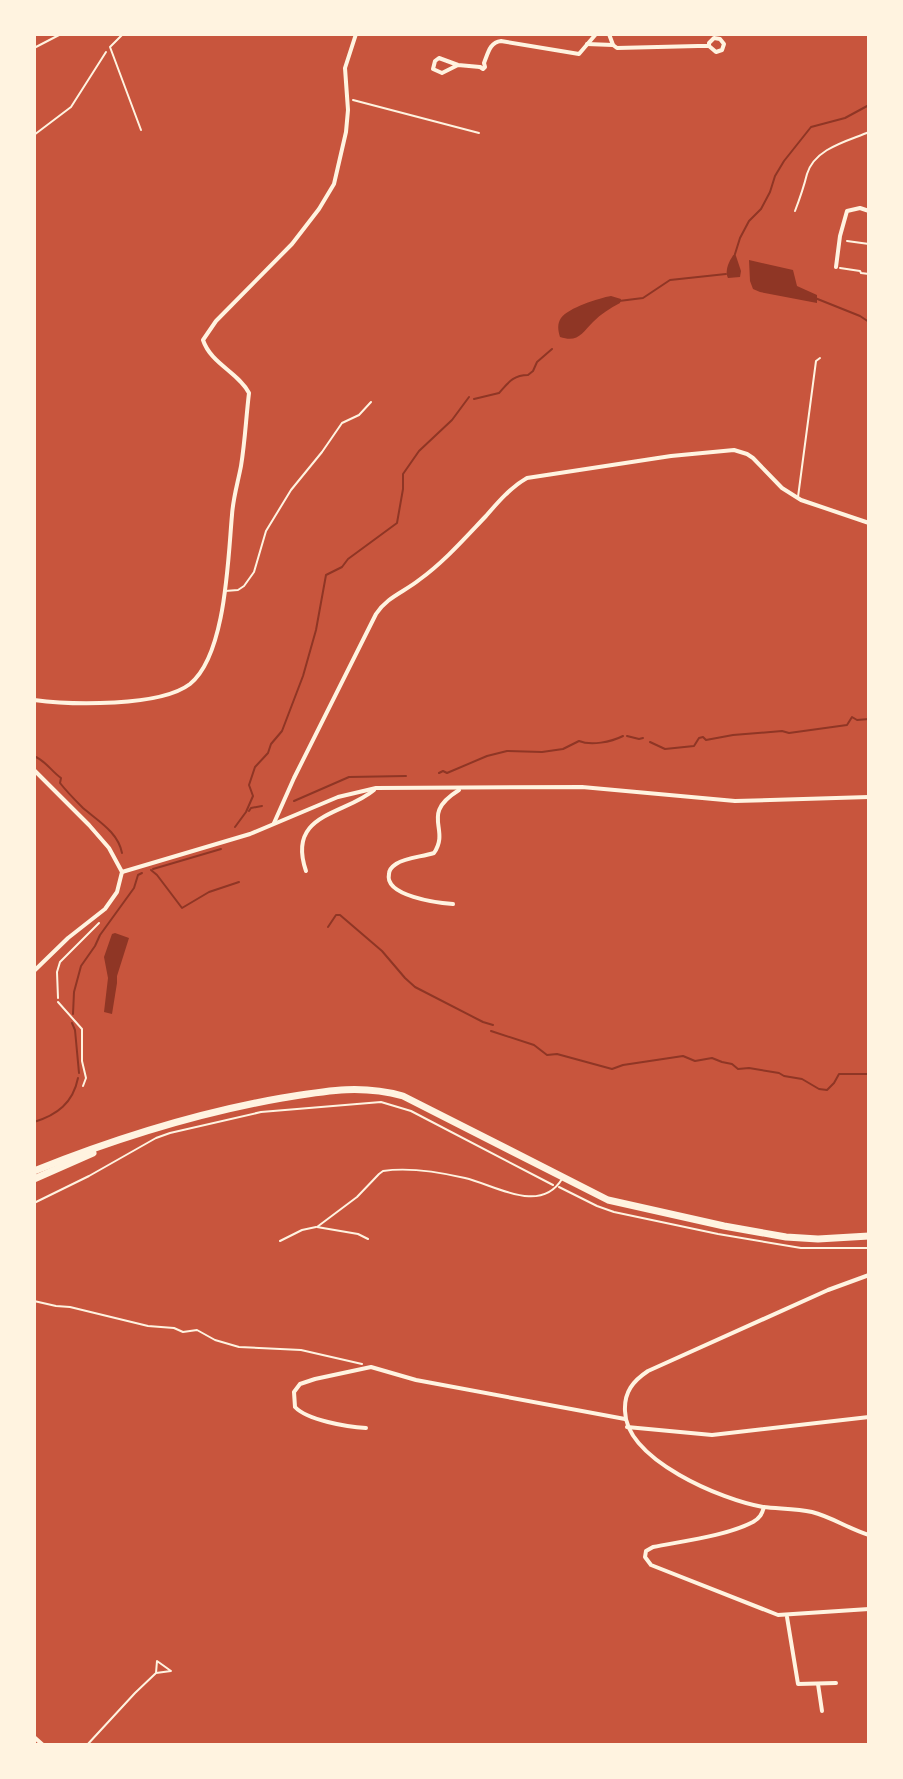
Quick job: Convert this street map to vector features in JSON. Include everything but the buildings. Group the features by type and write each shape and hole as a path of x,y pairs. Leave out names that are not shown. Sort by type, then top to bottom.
{"main road":[{"path":"34,1171 190,1117 332,1090 375,1089 403,1096 597,1196 619,1203 786,1237 869,1236"},
{"path":"34,1179 124,1139"}],"street":[{"path":"34,700 117,702 162,696 182,689 198,676 206,663 221,614 249,393 245,385 208,352 203,340 216,321 293,242 334,184 346,132 345,68 356,34"},
{"path":"458,65 442,73 433,69 439,58 458,65 482,65 495,41 579,54 596,34"},
{"path":"609,34 613,45"},
{"path":"587,44 613,45 617,48 709,46"},
{"path":"836,267 847,211 860,208 869,211"},
{"path":"274,823 382,604 436,567 522,481 536,476 671,456 734,450 753,458 782,488 798,499 869,523"},
{"path":"34,770 109,848 122,872 117,892 105,909 68,938 34,971"},
{"path":"122,872 250,834 338,797 376,788 582,787 735,801 869,797"},
{"path":"306,871 302,846 307,831 317,819 367,796 376,788"},
{"path":"453,904 428,901 396,890 388,878 394,864 434,853 439,841 438,809 445,799 461,789"},
{"path":"869,1275 828,1290 648,1371 636,1379 628,1391 624,1410 632,1437 671,1471 689,1481 726,1498 764,1507 809,1511 869,1535"},
{"path":"366,1428 302,1414 295,1407 296,1387 366,1367 416,1380 625,1419"},
{"path":"627,1427 712,1435 869,1417"},
{"path":"764,1507 756,1521 708,1536 653,1547 646,1551 645,1557 651,1565 772,1613 787,1616 869,1609"},
{"path":"787,1616 798,1684 836,1683"},
{"path":"818,1684 822,1711"},
{"path":"34,1737 43,1745"}],"lane":[{"path":"34,48 61,34"},
{"path":"123,34 110,47 141,130"},
{"path":"798,499 816,361 820,358"},
{"path":"224,591 230,592 244,586 254,572 266,531 291,490 342,423 359,415 371,402"},
{"path":"868,592 869,580"},
{"path":"58,1002 82,1029 82,1061 86,1078 83,1086"},
{"path":"317,1227 357,1197 383,1171 416,1171 462,1177 522,1196 548,1194 563,1178"},
{"path":"280,1241 302,1230 317,1227 358,1234 368,1239"},
{"path":"87,1745 156,1673"}],"path":[{"path":"34,135 71,107 110,47"},
{"path":"347,98 479,133"},
{"path":"795,211 809,170 823,152 869,132"},
{"path":"840,236 844,241 869,244"},
{"path":"836,267 869,274"},
{"path":"58,1002 57,972 60,962 99,923"},
{"path":"34,1301 148,1326 174,1328 183,1332 197,1330 215,1340 239,1347 301,1350 360,1362 366,1367"}],"shaded area":[{"path":"735,253 740,277 728,278 727,268"},
{"path":"749,260 793,270 797,286 817,295 817,303 753,289"},
{"path":"611,296 621,299 620,303 599,316 579,336 571,339 560,337 558,325 565,314"},
{"path":"115,933 129,938 117,976 112,1014 104,1012 108,978 104,957"}],"waterway":[{"path":"735,254 740,238 749,221 761,209 775,176 811,127 845,118 869,105"},
{"path":"619,301 643,298 670,280 726,274"},
{"path":"815,298 869,322"},
{"path":"474,399 499,393 515,378 528,375 552,349"},
{"path":"235,827 253,796 249,785 255,767 282,731 303,676 316,630 326,575 342,567 348,559 397,523 403,474 419,451 452,420 469,397"},
{"path":"650,742 665,749 694,746 703,737 706,740 733,735 789,733 847,725 852,717 869,719"},
{"path":"439,773 447,773 507,751 542,752 563,749 579,741 601,743 623,736"},
{"path":"627,736 643,738"},
{"path":"34,756 61,778 60,783 71,796 112,833 122,853"},
{"path":"294,801 349,777 406,776"},
{"path":"249,811 262,806"},
{"path":"153,869 221,849"},
{"path":"151,870 182,908 209,892 239,882"},
{"path":"73,1014 74,992 81,966 142,873"},
{"path":"328,927 336,915 340,915 382,951 415,987 493,1025"},
{"path":"72,1023 79,1073"},
{"path":"491,1031 534,1045 547,1055 557,1054 612,1069 683,1056 695,1061 712,1058 738,1069 749,1068 802,1079 827,1090 839,1074 869,1074"},
{"path":"34,1122 63,1107 78,1078"}]}
